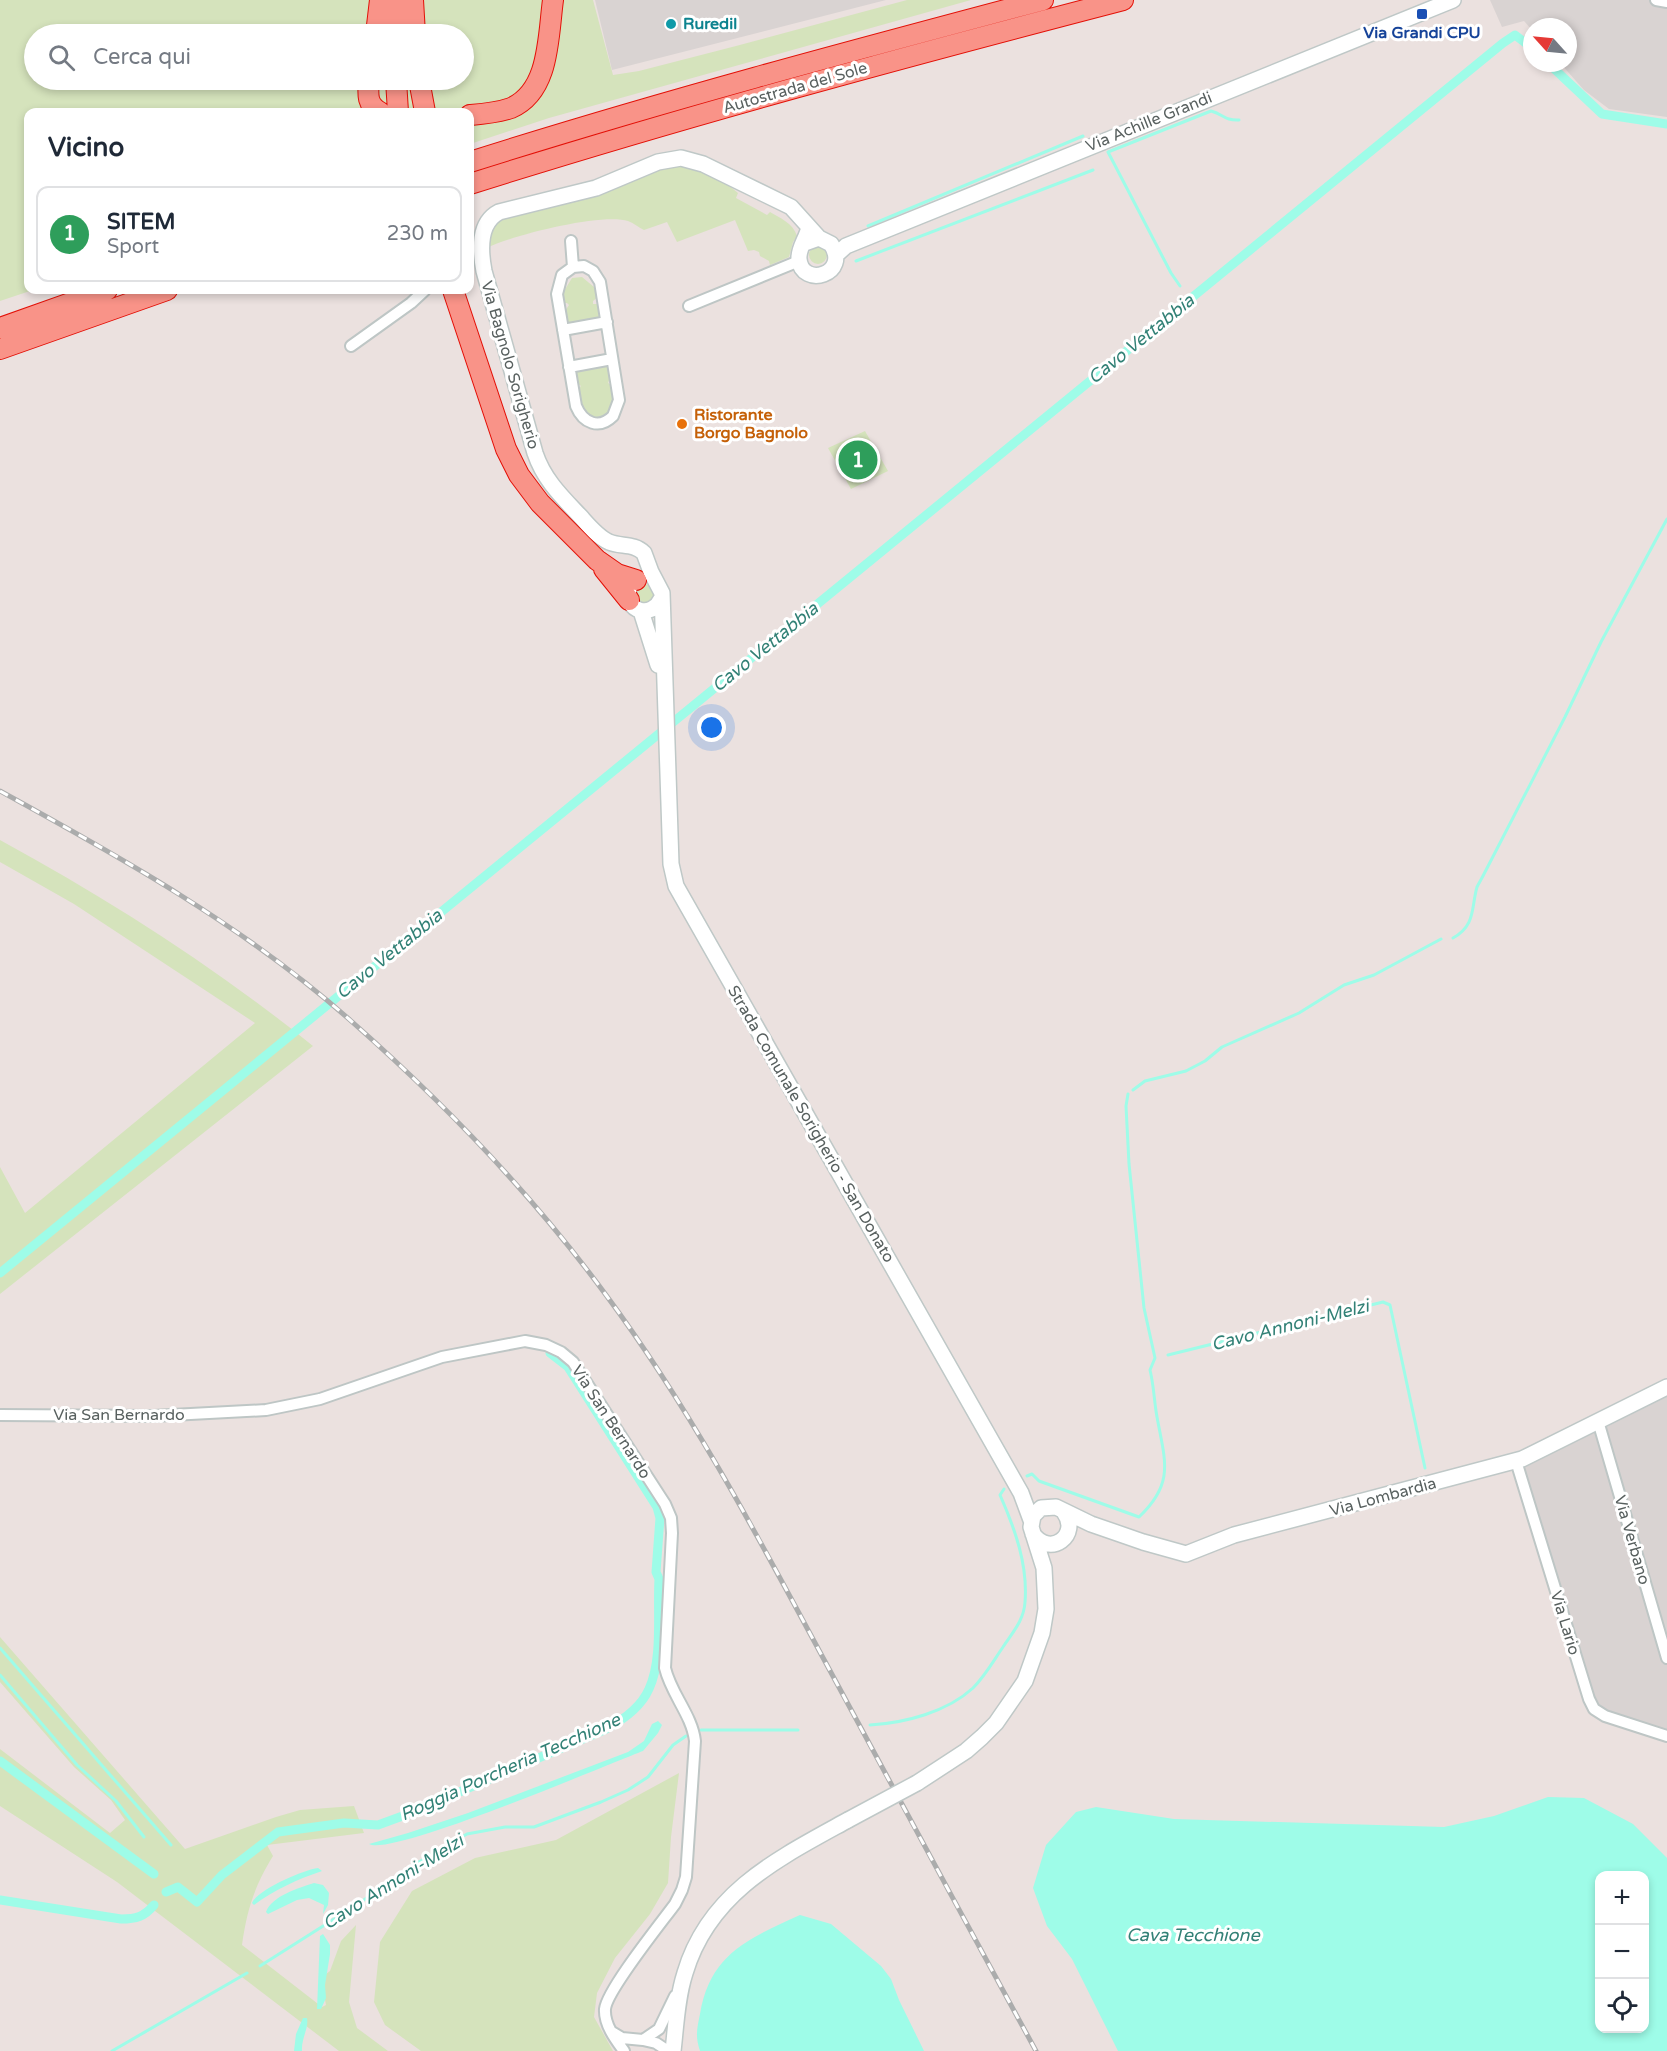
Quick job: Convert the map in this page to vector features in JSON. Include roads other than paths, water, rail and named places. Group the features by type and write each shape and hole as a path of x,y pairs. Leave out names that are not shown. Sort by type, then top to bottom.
{"highway":[{"path":"377,24 381,0"},
{"path":"397,24 398,0"},
{"path":"413,0 415,24"},
{"path":"474,115 495,113 512,107 522,101 536,84 545,54 553,0"},
{"name":"Autostrada del Sole","path":"474,161 596,122 802,63 1043,0"},
{"name":"Autostrada del Sole","path":"474,183 601,143 792,88 1123,0"},
{"path":"368,90 368,100 374,108"},
{"path":"397,90 398,108"},
{"path":"421,90 423,108"},
{"path":"0,328 96,294"},
{"path":"0,349 155,294"},
{"path":"454,294 512,463 528,489 540,503 597,560 635,605"},
{"path":"597,560 617,574 643,580"}],"street":[{"name":"Via Achille Grandi","path":"828,242 1453,0"},
{"path":"1656,0 1667,2"},
{"name":"Via Bagnolo Sorigherio","path":"643,580 646,557 644,553 638,548 608,542 556,491 542,471 484,271 475,255 483,230 490,219 499,212 596,188 670,159 693,160 735,178 791,207 828,242"},
{"path":"814,238 828,242 833,267 824,275 817,276 806,272 799,261 804,243 814,238"},
{"path":"571,241 573,267"},
{"path":"689,306 799,261"},
{"path":"573,267 589,268 598,278 607,322 618,405 610,419 600,424 588,422 579,414 576,406 557,294 562,275 573,267"},
{"path":"351,346 421,294"},
{"path":"563,330 607,322"},
{"path":"569,367 612,359"},
{"path":"643,580 660,587 664,621 664,690 656,654 628,590 643,580"},
{"path":"635,605 651,610 659,604 661,598"},
{"name":"Strada Comunale Sorigherio - San Donato","path":"664,690 671,864 676,886 1035,1521"},
{"name":"Via San Bernardo","path":"0,1415 153,1416 266,1410 320,1398 442,1357 525,1341 546,1345 561,1352 573,1362 659,1494 671,1518 672,1540 665,1668 691,1726 695,1741 686,1877 682,1890 675,1904 609,1996 605,2012 611,2031 624,2051"},
{"name":"Via Lombardia","path":"1064,1512 1143,1542 1186,1554 1234,1535 1515,1461 1667,1387"},
{"name":"Via Verbano","path":"1598,1421 1667,1658"},
{"name":"Via Lario","path":"1515,1461 1594,1709 1605,1716 1667,1736"},
{"path":"1053,1506 1064,1512 1069,1528 1063,1539 1052,1544 1041,1542 1035,1521 1053,1506"},
{"path":"643,2040 659,2029 672,2005 703,1931 740,1887 787,1854 917,1783 966,1751 996,1723 1025,1681 1034,1659 1044,1619 1044,1568 1035,1521"},
{"name":"Via Lombardia","path":"1069,1528 1091,1524"},
{"path":"1044,1568 1052,1544"},
{"path":"611,2031 622,2038 643,2040 661,2045 670,2051 684,1976"}],"water":[{"path":"658,1721 662,1725 658,1733 643,1751 456,1824 386,1844 369,1844 468,1813 628,1752 644,1741 652,1724"},
{"name":"Cava Tecchione","path":"1548,1797 1584,1798 1633,1824 1667,1858 1667,2051 1118,2051 1072,1959 1047,1926 1033,1888 1046,1845 1076,1812 1096,1807 1174,1819 1444,1827 1494,1816"},
{"path":"318,1868 322,1871 286,1885 254,1905 252,1903 262,1892 271,1887"},
{"path":"314,1883 323,1885 329,1893 328,1905 323,1914 324,1905 309,1898 297,1900 268,1914 266,1912 269,1906 280,1897"},
{"path":"800,1915 831,1924 881,1966 891,1979 924,2051 700,2051 697,2028 705,1993 723,1962 749,1940"},
{"path":"323,1934 330,1945 330,1954 325,1985 326,1998 321,2009 317,2009 320,1936"},
{"path":"303,2018 307,2018 307,2022 302,2051 294,2051 296,2034"}],"waterway":[{"name":"Cavo Vettabbia","path":"0,1273 1503,43 1515,35 1523,41"},
{"name":"Cavo Vettabbia","path":"1558,72 1602,114 1667,124"},
{"path":"1180,286 1108,152 1211,111 1230,119 1239,120"},
{"path":"868,226 1083,136"},
{"path":"856,261 1093,170"},
{"path":"1453,938 1466,928 1477,887 1601,642 1667,519"},
{"path":"1133,1090 1145,1081 1186,1071 1205,1061 1222,1047 1299,1013 1344,985 1374,975 1441,939"},
{"name":"Cavo Annoni-Melzi","path":"1027,1476 1032,1474 1039,1481 1139,1517 1150,1505 1163,1482 1163,1446 1150,1370 1155,1358 1144,1308 1129,1164 1126,1106 1128,1094"},
{"name":"Cavo Annoni-Melzi","path":"1168,1355 1383,1302 1390,1305 1425,1468"},
{"name":"Roggia Porcheria Tecchione","path":"166,1892 178,1887 197,1902 222,1875 278,1832 344,1823 378,1825 408,1814 606,1729 625,1717 646,1696 656,1664 659,1635 659,1579 656,1572 660,1518 657,1507 568,1367 550,1353"},
{"name":"Cavo Annoni-Melzi","path":"870,1725 897,1722 925,1715 963,1696 981,1678 1017,1626 1024,1608 1024,1574 1015,1534 1000,1495 1004,1489"},
{"path":"0,1648 171,1845"},
{"path":"0,1675 77,1765 116,1801 144,1837"},
{"name":"Cavo Annoni-Melzi","path":"701,1730 798,1730"},
{"name":"Cavo Annoni-Melzi","path":"260,1966 361,1902 412,1866 467,1834 505,1827 534,1827 628,1790 648,1777 673,1745 686,1736"},
{"path":"0,1761 154,1874"},
{"path":"0,1900 121,1919 139,1916 154,1905"},
{"name":"Cavo Annoni-Melzi","path":"112,2051 247,1973"}],"railway":[{"path":"0,791 137,868 225,924 310,986 419,1083 485,1150 548,1221 606,1295 636,1338 720,1470 1036,2051"}],"place":[{"name":"Via Grandi CPU","path":"1422,14"},
{"name":"Ruredil","path":"671,24"},
{"name":"Ristorante Borgo Bagnolo","path":"682,424"},
{"name":"SITEM","path":"858,460"}]}
